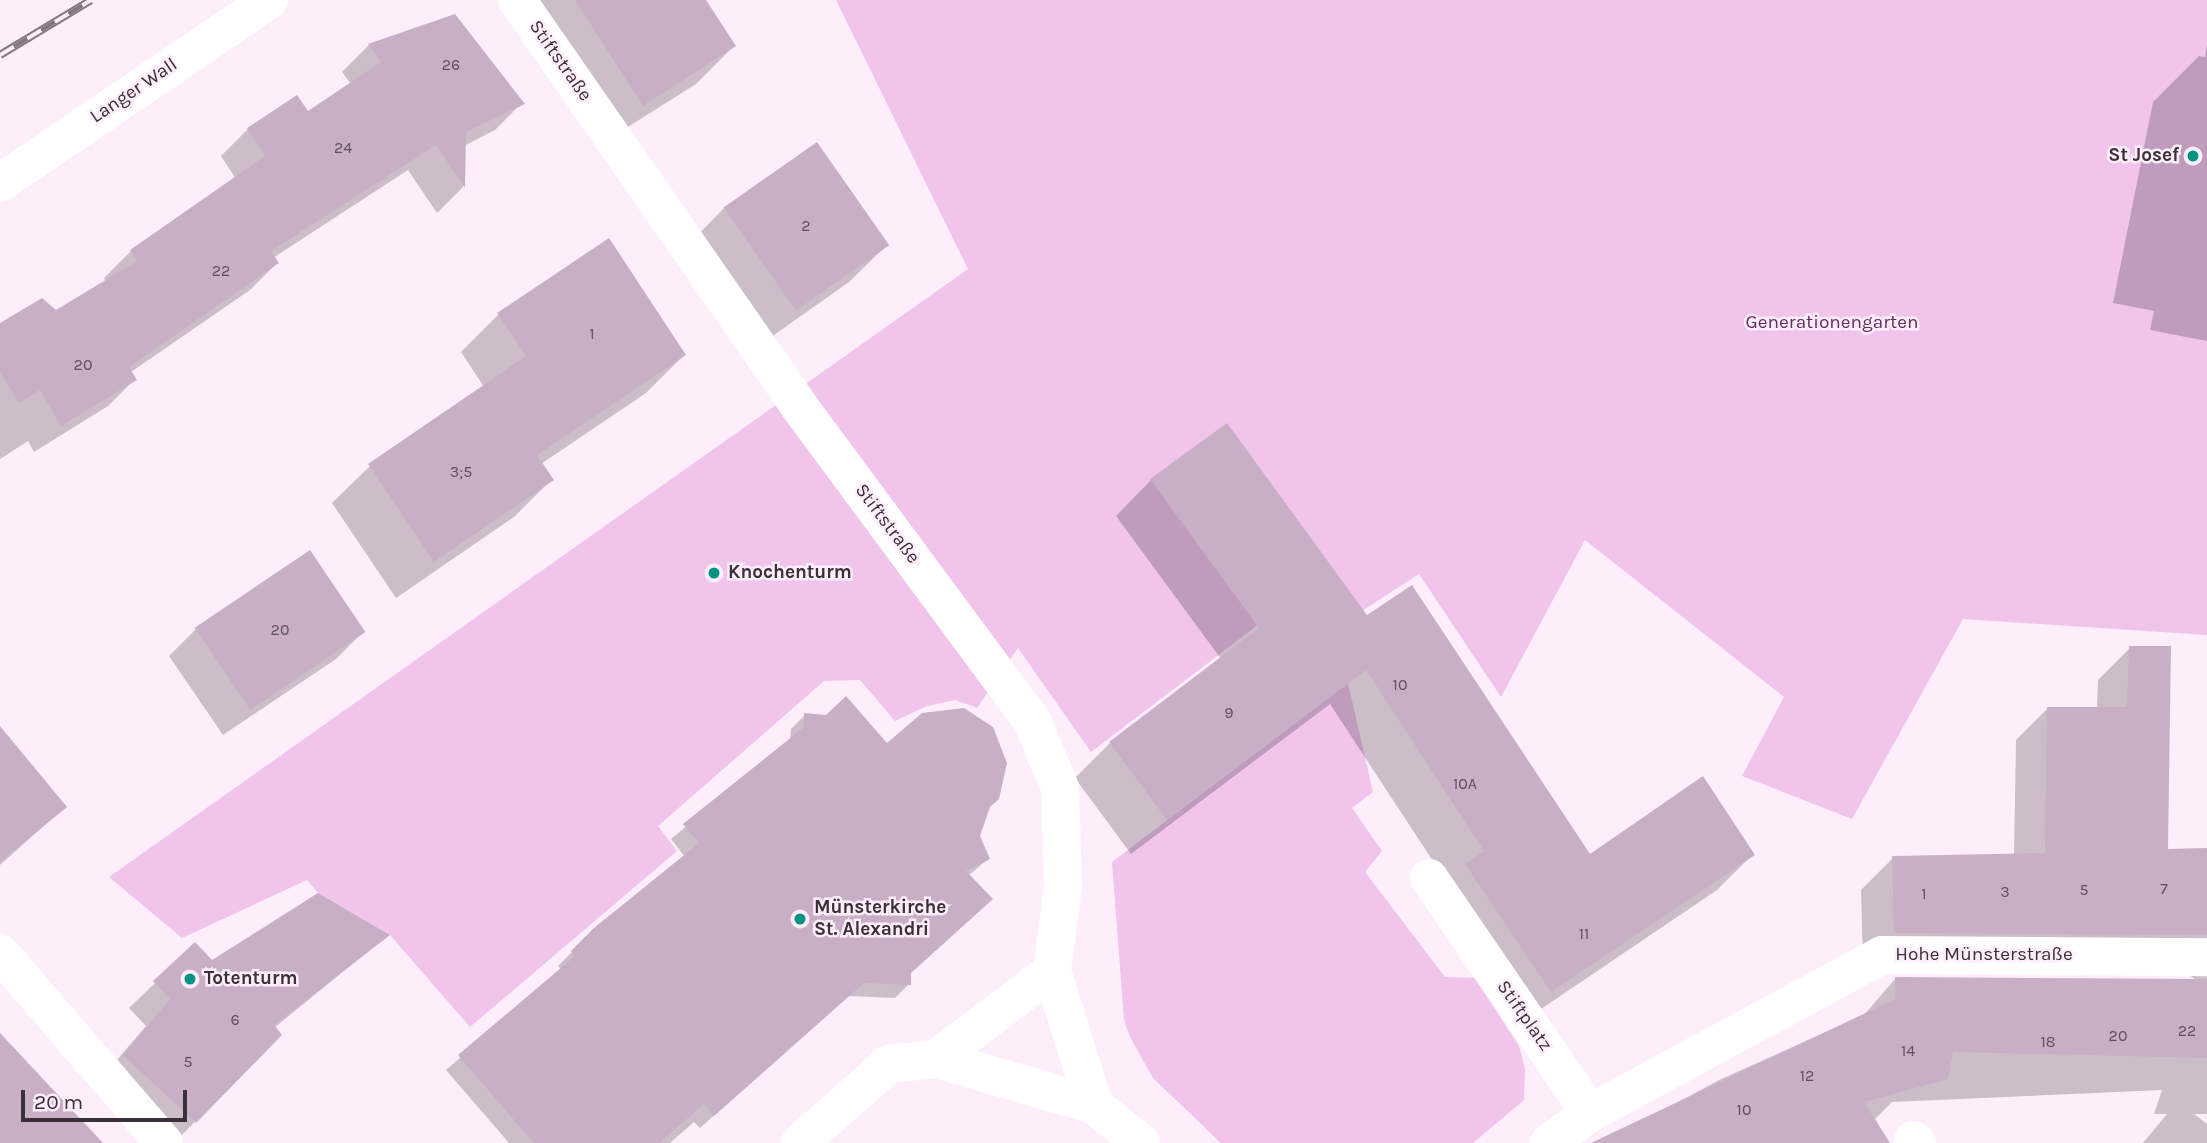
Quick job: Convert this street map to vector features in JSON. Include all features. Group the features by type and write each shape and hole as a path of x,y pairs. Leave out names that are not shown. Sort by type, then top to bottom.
{"street":[{"name":"Langer Wall","path":"0,183 268,0"},
{"name":"Stiftstraße","path":"517,0 799,406 1032,721 1060,788 1063,886 1052,971 1094,1105"},
{"name":"Stiftplatz","path":"1429,878 1590,1113"},
{"name":"Hohe Münsterstraße","path":"1590,1113 1882,954 2207,957"},
{"path":"4,967 164,1143"},
{"path":"936,1059 1052,971"},
{"path":"800,1143 889,1064 936,1059 1094,1105 1141,1143"},
{"path":"1549,1143 1590,1113"}],"green space":[{"name":"Generationengarten","path":"836,0 2207,0 2207,635 1963,619 1852,819 1742,776 1784,697 1585,540 1501,697 1419,574 1320,638 1292,599 1091,752 1018,648 977,708 955,700 927,706 895,721 860,680 824,681 658,826 677,851 470,1027 390,935 318,893 307,880 182,938 109,877 968,269"},
{"path":"1348,683 1373,792 1352,808 1382,851 1365,872 1445,977 1475,978 1519,1046 1525,1069 1524,1100 1473,1143 1221,1143 1153,1078 1130,1037 1124,1020 1112,862"}],"building":[{"path":"575,0 706,0 736,46 643,106"},
{"path":"455,14 525,104 466,132 465,188 436,145 271,251 279,263 129,367 137,380 61,426 40,390 19,403 0,372 0,323 42,298 56,310 137,261 130,250 265,156 247,128 297,95 308,111 381,62 368,44"},
{"path":"817,142 889,245 796,311 724,207"},
{"path":"609,238 686,355 537,455 554,480 434,562 368,464 526,356 497,313"},
{"path":"1227,423 1367,615 1412,585 1590,854 1703,776 1755,855 1551,992 1465,864 1484,851 1366,670 1167,820 1109,742 1259,628 1150,479"},
{"path":"310,550 365,632 250,710 195,628"},
{"path":"2129,646 2171,646 2168,849 2207,848 2207,935 1894,933 1892,856 2045,853 2047,707 2127,707"},
{"name":"Münsterkirche St. Alexandri","path":"846,696 887,743 922,713 964,708 993,727 1007,763 999,799 990,807 980,836 990,859 966,871 993,899 911,973 911,985 864,983 714,1116 704,1104 659,1143 534,1143 458,1055 575,956 571,951 594,928 699,843 683,824 803,728 804,713 826,715"},
{"path":"0,726 67,807 0,862"},
{"path":"318,893 390,935 274,1025 282,1035 196,1123 123,1055 170,999 153,981 195,942 212,960"},
{"path":"1895,977 2207,979 2207,1058 1953,1052 1948,1079 1864,1102 1890,1143 1591,1143 1895,999"},
{"path":"0,1033 103,1143 0,1143"}],"railway":[{"path":"0,55 91,0"}],"place":[{"name":"St Josef","path":"2193,156"},
{"name":"Knochenturm","path":"714,573"},
{"name":"Münsterkirche St. Alexandri","path":"800,919"},
{"name":"Totenturm","path":"190,979"}]}
